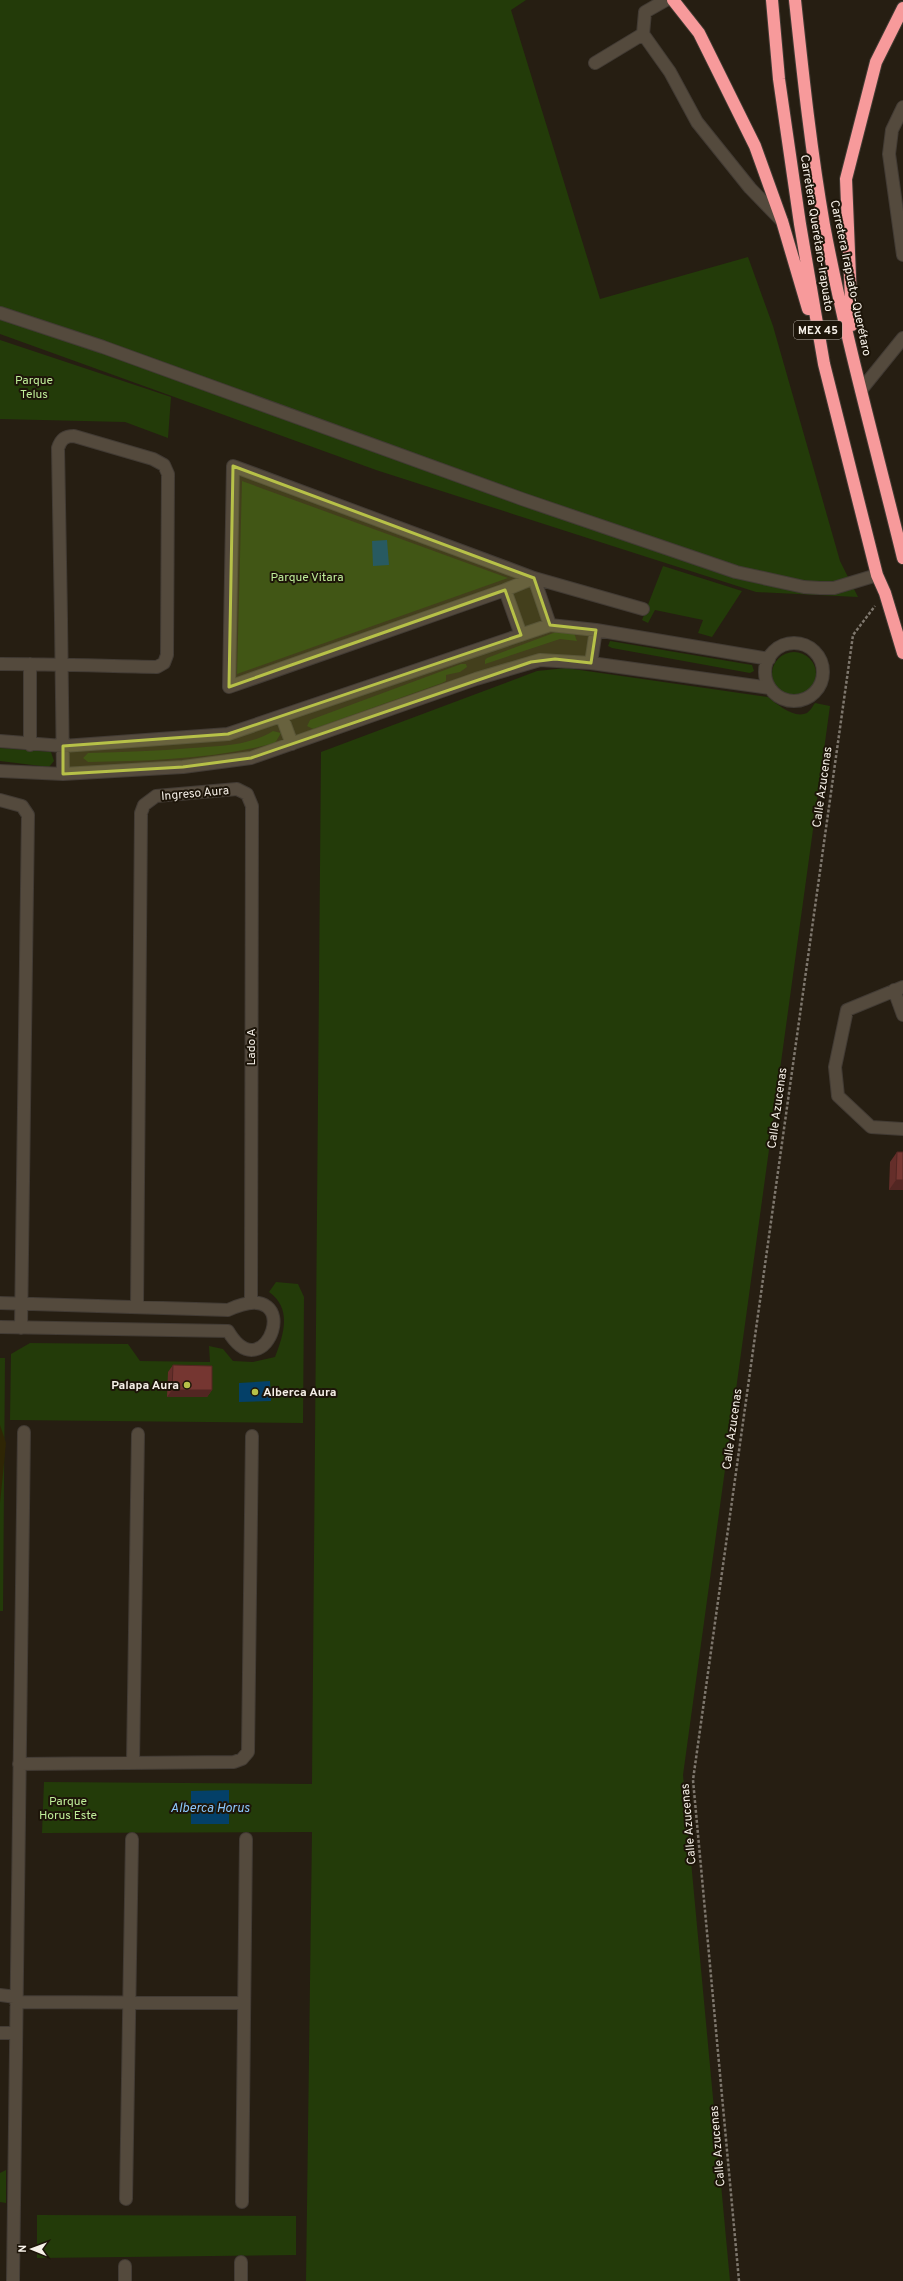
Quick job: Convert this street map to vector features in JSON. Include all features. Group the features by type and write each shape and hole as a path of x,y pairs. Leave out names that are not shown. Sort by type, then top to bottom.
{"highway":[{"path":"673,0 699,34 751,139 782,221 824,364"},
{"name":"Carretera Querétaro-Irapuato","path":"772,0 780,79 797,201 824,364 877,574 885,593 903,653"},
{"name":"Carretera Irapuato-Querétaro","path":"795,0 804,80 824,224 853,357 903,558"},
{"path":"853,357 846,179 876,62 903,8"}],"street":[{"path":"666,0 645,12 643,34 670,72 696,122 750,188 782,221"},
{"path":"595,64 643,34"},
{"path":"903,107 892,130 889,154 903,255"},
{"path":"0,313 103,347 522,499 736,572 804,587 820,588 834,588 877,574"},
{"path":"861,390 903,338"},
{"path":"0,664 30,664 62,665 157,667 164,663 167,655 167,469 153,459 74,436 63,439 58,448 62,665 63,774"},
{"path":"534,578 505,590 229,687 233,466 534,578 643,609"},
{"path":"534,578 550,625"},
{"path":"505,590 521,635"},
{"path":"0,741 63,746 228,734 282,717 550,625 596,630 769,659"},
{"path":"591,663 596,630"},
{"path":"799,644 814,652 822,667 820,685 815,692 800,701 783,699 770,688 766,678 766,668 769,659 781,646 799,644"},
{"path":"0,771 63,774 183,767 251,758 531,662 555,659 770,688"},
{"path":"30,664 30,744"},
{"path":"282,717 292,744"},
{"name":"Ingreso Aura","path":"137,1307 141,813 144,805 156,796 237,789 247,794"},
{"name":"Lado A","path":"247,794 252,806 251,1301"},
{"path":"0,800 22,806 28,815 20,1328"},
{"path":"903,1015 898,989 847,1010 835,1068 838,1096 866,1122 872,1127 903,1129"},
{"path":"0,1303 228,1310 251,1301 265,1306 272,1316 274,1323 269,1340 254,1349 239,1346 228,1331 0,1327"},
{"path":"13,2281 24,1432"},
{"path":"133,1763 138,1434"},
{"path":"20,1764 234,1762 242,1759 248,1752 252,1436"},
{"path":"126,2200 132,1839"},
{"path":"242,2202 246,1839"},
{"path":"0,1995 16,1999 244,2003"},
{"path":"0,2033 16,2033"},
{"path":"241,2262 241,2281"},
{"path":"125,2266 125,2281"}],"path":[{"name":"Calle Azucenas","path":"739,2281 692,1780 852,635 885,593"}],"highlighted area":[{"path":"233,466 534,578 550,625 596,630 591,663 555,659 531,662 251,758 183,767 63,774 63,746 228,734 521,635 505,590 229,687"}],"green space":[{"path":"0,0 526,0 511,10 600,299 748,257 773,326 840,561 858,597 756,592 376,470 0,334"},
{"name":"Parque Telus","path":"0,340 171,397 168,438 125,422 0,419"},
{"name":"Parque Vitara","path":"242,481 508,578 237,674"},
{"path":"663,566 742,591 712,637 698,633 703,620 655,610 648,623 642,620"},
{"path":"556,632 574,633 577,641 560,639 485,664 485,660 487,658"},
{"path":"610,641 752,665 754,671 750,673 612,648 608,646"},
{"path":"794,652 806,656 812,662 816,674 812,686 806,692 794,696 782,692 776,686 772,674 776,662 782,656"},
{"path":"461,664 466,664 467,667 460,672 446,675 446,681 442,683 313,729 307,726 310,720"},
{"name":"Parque Horus Este","path":"566,668 768,697 786,710 797,714 807,713 815,703 830,706 683,1775 730,2281 306,2281 312,1832 42,1833 44,1782 312,1784 321,752 537,671"},
{"path":"273,731 281,733 275,743 229,753 135,761 88,762 83,758 88,753 213,747 254,740"},
{"path":"0,748 51,752 54,761 49,767 0,761"},
{"path":"276,1282 298,1284 304,1297 303,1423 10,1420 11,1354 30,1343 128,1344 140,1361 210,1362 209,1346 223,1349 233,1361 253,1362 275,1357 281,1339 284,1322 281,1306 276,1298 269,1292"},
{"path":"0,1358 5,1358 3,1611 0,1611"},
{"path":"6,2170 6,2203 0,2202 0,2173"},
{"path":"37,2215 296,2216 296,2255 37,2258"}],"sand":[{"path":"0,1425 6,1443 0,1503"}],"water":[{"path":"387,540 389,565 373,566 372,541"},
{"name":"Alberca Aura","path":"270,1381 271,1401 239,1402 239,1383"},
{"name":"Alberca Horus","path":"229,1790 229,1824 191,1824 191,1791"}],"building":[{"path":"897,1152 903,1152 903,1180 896,1180"},
{"name":"Palapa Aura","path":"173,1365 212,1366 212,1390 172,1390"}],"place":[{"name":"Palapa Aura","path":"187,1385"},
{"name":"Alberca Aura","path":"255,1392"}]}
